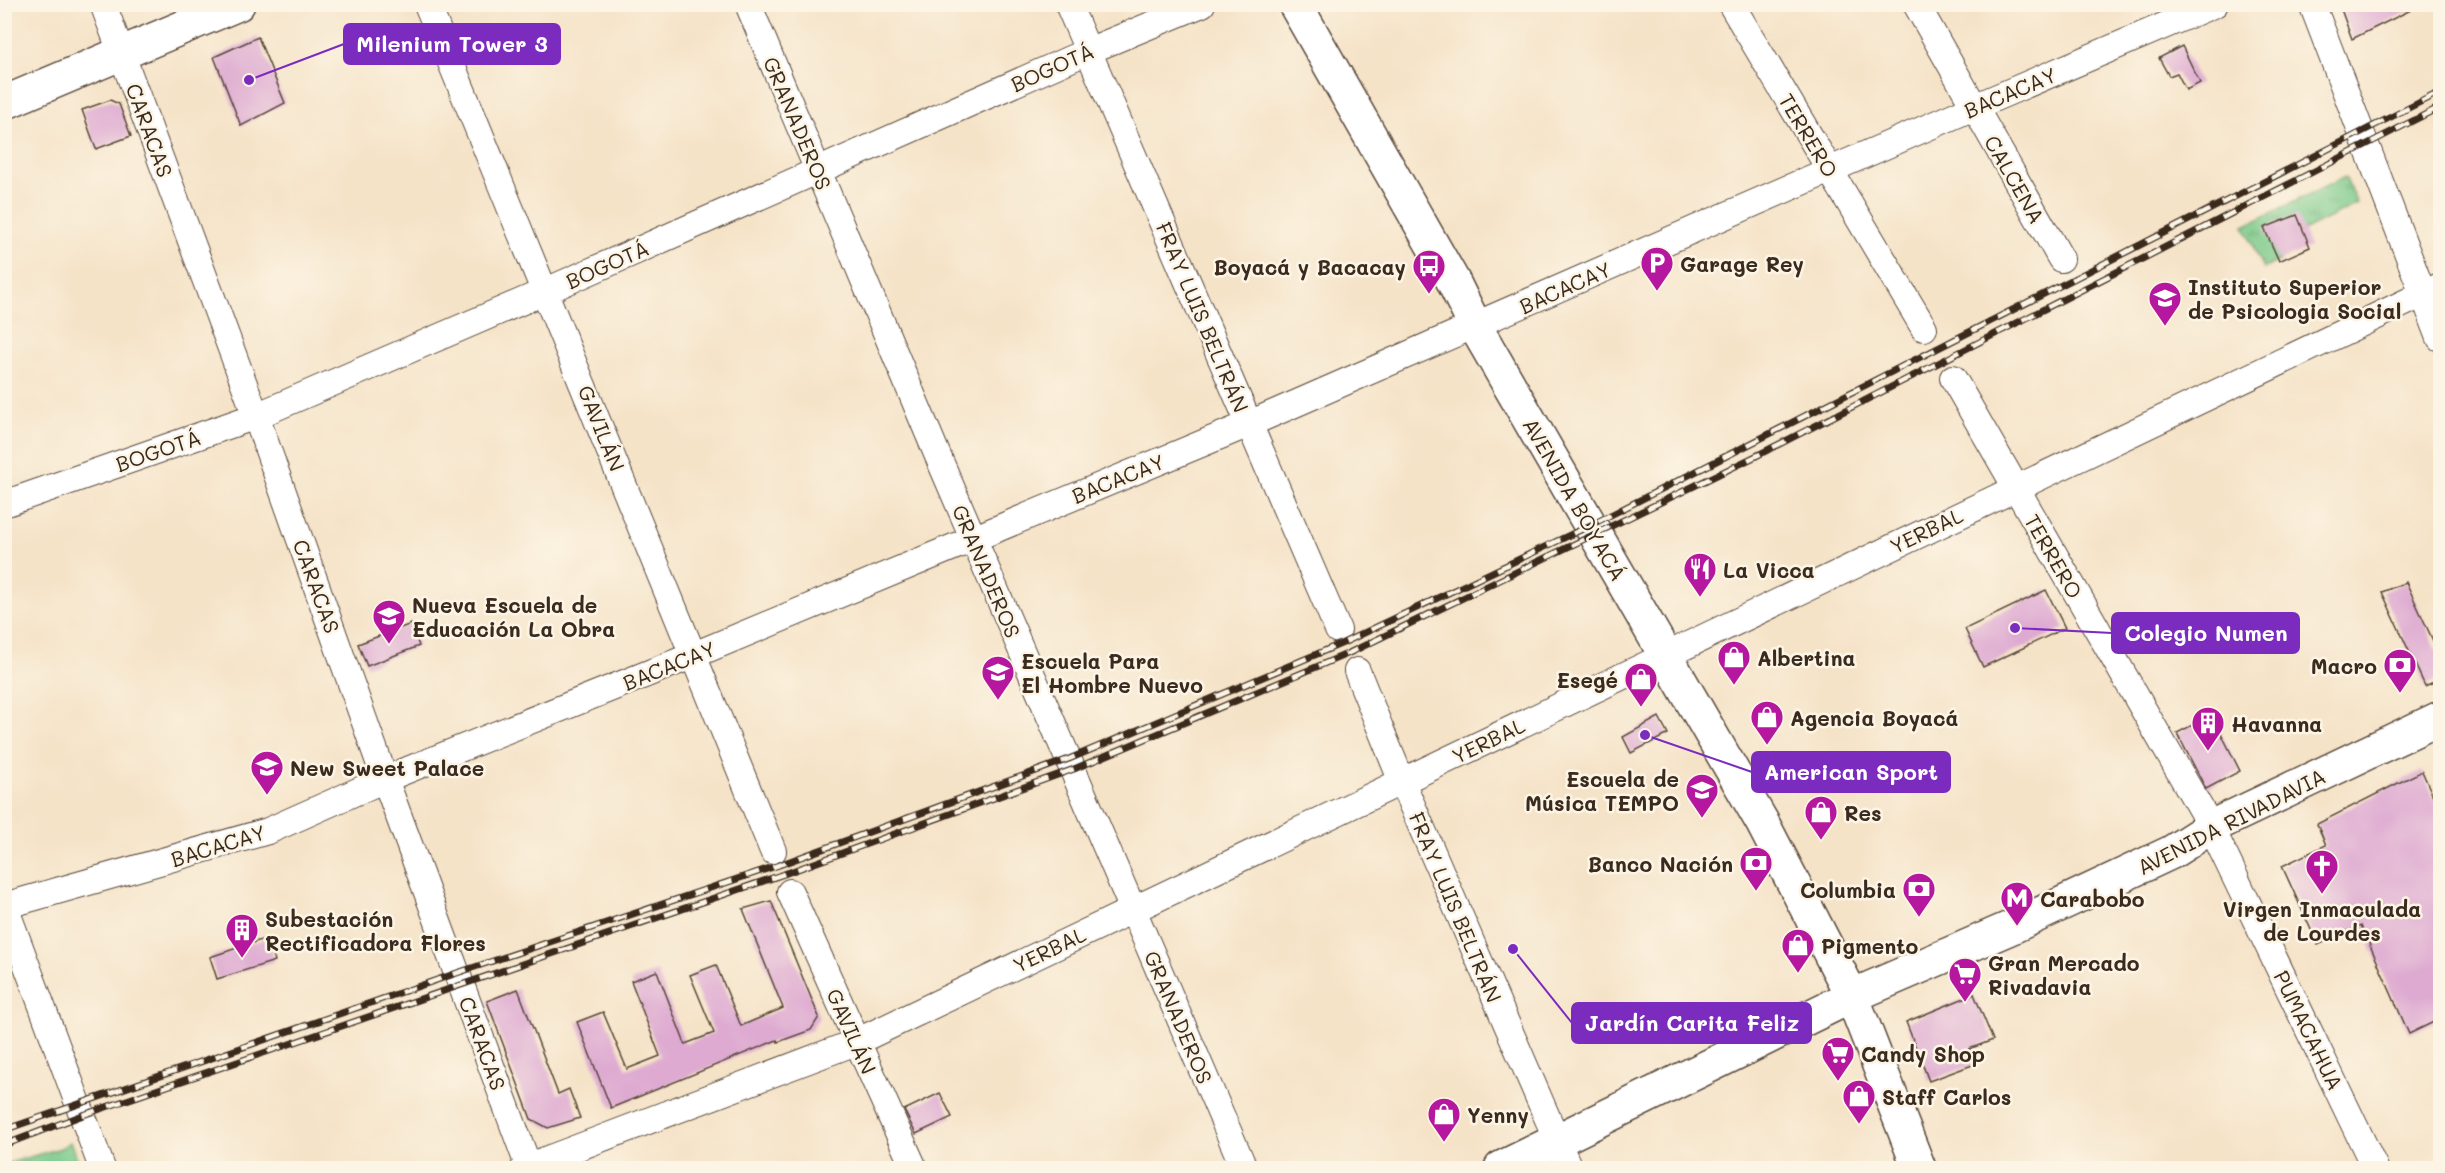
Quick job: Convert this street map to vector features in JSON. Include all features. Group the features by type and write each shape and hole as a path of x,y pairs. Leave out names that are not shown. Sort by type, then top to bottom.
{"main road":[{"path":"4,103 238,4"},
{"name":"AVENIDA BOYACÁ","path":"1295,4 1453,280 1475,326 1762,822 1852,996 1919,1168"},
{"name":"AVENIDA RIVADAVIA","path":"1501,1168 1563,1155 1852,996 2012,927 2145,865 2172,852 2211,827 2440,718"}],"street":[{"name":"CARACAS","path":"103,4 256,416 527,1168"},
{"name":"GAVILÁN","path":"427,4 774,851"},
{"name":"GRANADEROS","path":"748,4 973,538 1244,1168"},
{"name":"FRAY LUIS BELTRÁN","path":"1068,4 1338,630"},
{"name":"BOGOTÁ","path":"4,504 256,416 546,291 1088,51 1202,4"},
{"name":"TERRERO","path":"1731,4 1924,328"},
{"name":"CALCENA","path":"1916,4 2061,260"},
{"name":"BACACAY","path":"5,906 268,831 385,779 694,655 1249,424 1974,106 2215,4"},
{"path":"2312,4 2432,290 2440,338"},
{"name":"YERBAL","path":"527,1168 856,1042 2432,290"},
{"name":"TERRERO","path":"1953,378 2014,488 2211,827"},
{"name":"FRAY LUIS BELTRÁN","path":"1357,671 1402,782 1563,1155"},
{"name":"PUMACAHUA","path":"2211,827 2375,1168"},
{"name":"GAVILÁN","path":"790,892 914,1168"},
{"path":"5,906 102,1168"}],"green space":[{"path":"2345,177 2357,204 2302,231 2279,261 2263,269 2244,226"},
{"path":"70,1142 81,1167 5,1168 5,1164 61,1148"}],"building":[{"path":"2339,4 2423,4 2352,39"},
{"path":"258,37 285,103 241,126 214,57"},
{"path":"2182,46 2200,83 2186,90 2177,73 2169,76 2159,58"},
{"path":"110,100 119,104 131,136 96,149 82,110"},
{"path":"2297,215 2310,247 2279,261 2264,228"},
{"path":"2406,582 2440,656 2440,679 2425,686 2382,592"},
{"path":"2046,590 2065,628 1983,667 1965,629"},
{"name":"Nueva Escuela de Educación La Obra","path":"411,624 419,646 367,666 358,644"},
{"name":"Havanna","path":"2212,715 2240,771 2206,789 2177,733"},
{"path":"1659,717 1668,734 1631,753 1623,737"},
{"path":"2422,771 2440,812 2440,1019 2409,1034 2361,925 2318,945 2282,866 2326,845 2317,824"},
{"path":"771,901 819,1017 811,1030 778,1042 777,1040 611,1108 577,1022 603,1012 627,1069 660,1056 631,981 657,971 685,1044 714,1033 690,975 716,965 741,1026 783,1008 743,909"},
{"name":"Subestación Rectificadora Flores","path":"267,938 275,961 217,979 210,957"},
{"path":"518,989 558,1094 569,1089 580,1118 548,1128 531,1119 487,1001"},
{"path":"1974,994 1993,1040 1969,1049 1975,1064 1929,1081 1906,1022"},
{"path":"940,1093 952,1117 916,1134 904,1110"}],"railway":[{"path":"4,1130 457,973 779,865 1069,759 1343,643 1591,525 2440,92"},
{"path":"4,1145 83,1115 784,874 1074,769 1347,654 1754,457 2440,107"}],"place":[{"name":"Milenium Tower 3","path":"249,80"},
{"name":"Garage Rey","path":"1657,292"},
{"name":"Boyacá y Bacacay","path":"1429,295"},
{"name":"Instituto Superior de Psicologia Social","path":"2165,327"},
{"name":"La Vicca","path":"1700,598"},
{"name":"Colegio Numen","path":"2015,628"},
{"name":"Nueva Escuela de Educación La Obra","path":"389,645"},
{"name":"Albertina","path":"1734,686"},
{"name":"Macro","path":"2400,694"},
{"name":"Escuela Para El Hombre Nuevo","path":"998,701"},
{"name":"Esegé","path":"1641,708"},
{"name":"American Sport","path":"1645,735"},
{"name":"Agencia Boyacá","path":"1767,746"},
{"name":"Havanna","path":"2208,752"},
{"name":"New Sweet Palace","path":"267,796"},
{"name":"Escuela de Música TEMPO","path":"1702,819"},
{"name":"Res","path":"1821,841"},
{"name":"Banco Nación","path":"1756,892"},
{"name":"Virgen Inmaculada de Lourdes","path":"2322,895"},
{"name":"Columbia","path":"1919,918"},
{"name":"Carabobo","path":"2017,927"},
{"name":"Jardín Carita Feliz","path":"1513,949"},
{"name":"Subestación Rectificadora Flores","path":"242,959"},
{"name":"Pigmento","path":"1798,974"},
{"name":"Gran Mercado Rivadavia","path":"1965,1003"},
{"name":"Candy Shop","path":"1838,1082"},
{"name":"Staff Carlos","path":"1859,1125"},
{"name":"Yenny","path":"1444,1143"}]}
